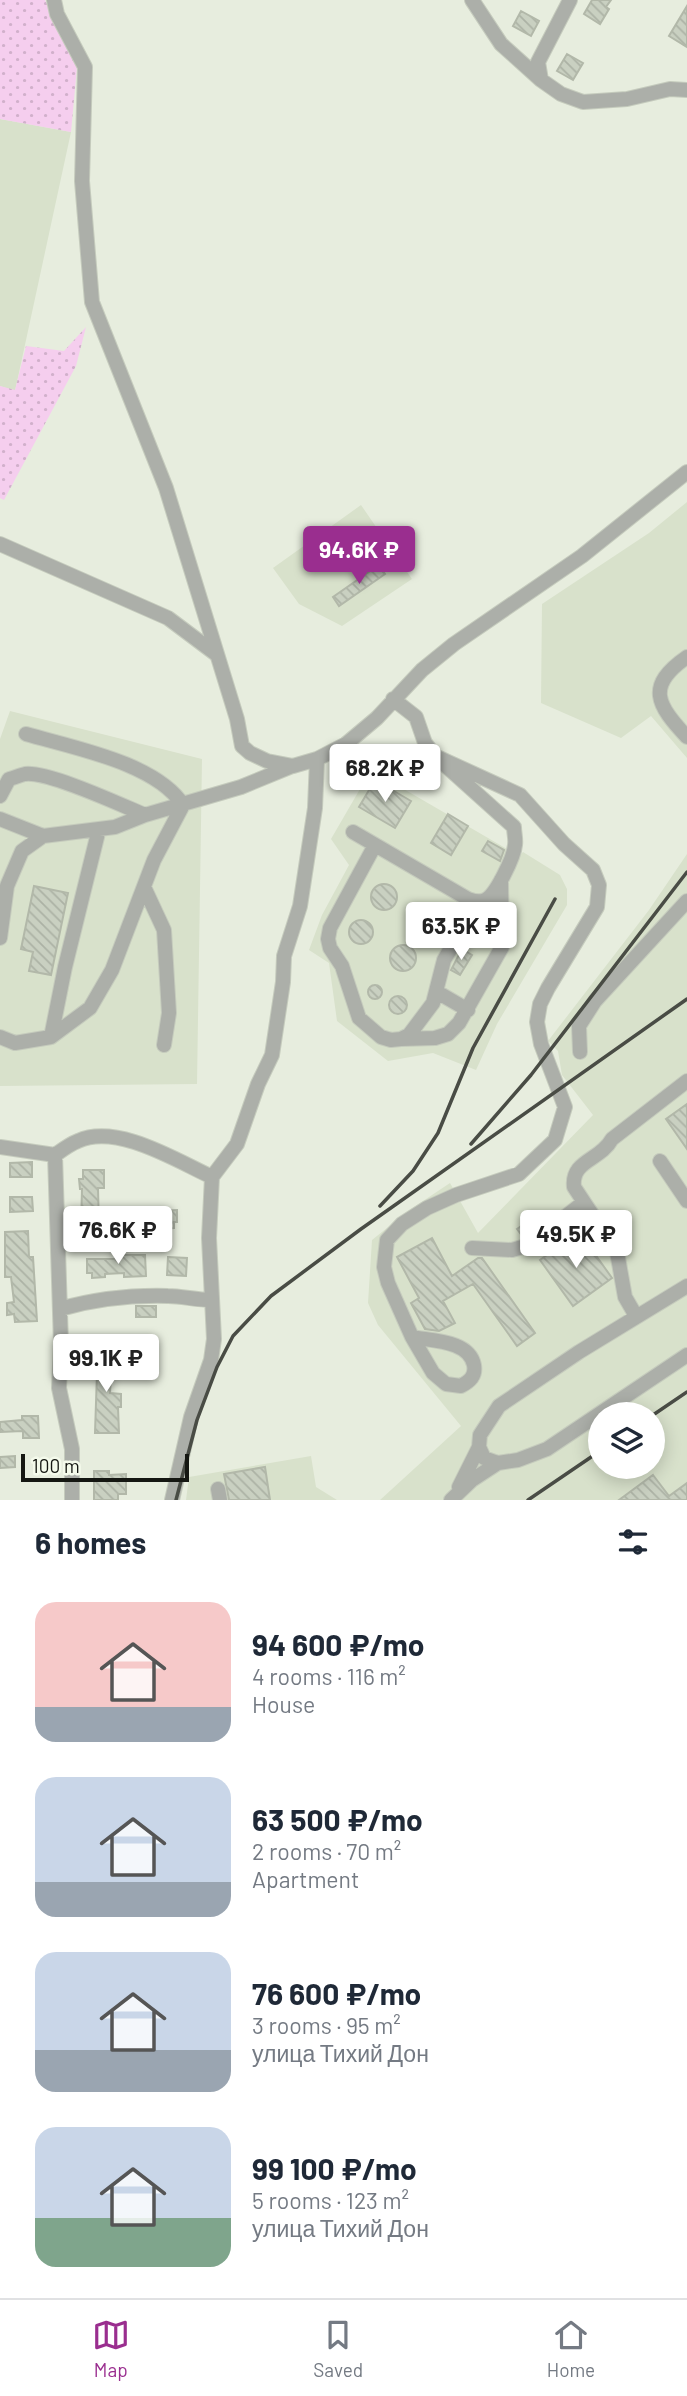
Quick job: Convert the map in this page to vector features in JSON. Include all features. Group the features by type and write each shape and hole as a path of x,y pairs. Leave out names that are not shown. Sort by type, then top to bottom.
{"street":[{"path":"54,0 57,14 85,67 82,181 92,302 166,488 237,719 242,746 267,761 293,766"},
{"path":"472,0 501,44 561,94 583,102 627,99 670,89 687,90"},
{"path":"541,80 538,62 570,0"},
{"path":"0,938 7,886 22,851 43,836 115,827 145,815 241,787 317,759 346,744 377,718 422,670 454,644 582,556 687,472"},
{"path":"0,544 168,618 216,654"},
{"path":"687,657 671,668 660,683 659,697 668,717 687,737"},
{"path":"353,832 468,899 478,902 487,900 514,853 514,827 435,757 425,743 416,717 393,699"},
{"path":"26,734 146,772 176,793 183,805"},
{"path":"412,1337 388,1283 384,1267 387,1240 402,1224 427,1208 456,1195 519,1174 555,1140 565,1107 541,1044 537,1022 540,1004 597,906 598,885 593,870 564,844 520,795 435,757"},
{"path":"172,1500 191,1417 211,1360 214,1339 209,1238 212,1177 237,1144 271,1055 283,982 284,956 302,894 315,808 317,759"},
{"path":"0,796 9,779 26,774 49,778 145,815"},
{"path":"0,1037 15,1043 51,1037 90,1008 113,970 154,860 183,805"},
{"path":"0,819 43,836"},
{"path":"51,1037 99,829"},
{"path":"375,845 330,928 328,939 330,948 342,966 359,1018 381,1037 391,1040 435,1038 449,1034 468,1010 502,947 501,879"},
{"path":"144,887 164,930 169,1013 164,1045"},
{"path":"580,1052 579,1026 596,1001 687,901"},
{"path":"401,1039 409,1035 433,1003 444,960 478,902"},
{"path":"437,992 468,1010"},
{"path":"636,1316 625,1297 617,1252 574,1186 573,1176 576,1170 607,1148 612,1139 687,1081"},
{"path":"0,1147 55,1155 78,1140 107,1137 135,1141 212,1177"},
{"path":"55,1155 60,1309 59,1388 72,1449 72,1500"},
{"path":"660,1161 687,1201"},
{"path":"472,1248 512,1250 529,1245 584,1202"},
{"path":"453,1498 479,1447 480,1435 499,1406 636,1316 687,1286"},
{"path":"60,1309 89,1301 139,1296 211,1300"},
{"path":"453,1498 472,1480 498,1463 518,1460 547,1449 687,1355"},
{"path":"479,1447 484,1458 498,1463"}],"shaded area":[{"path":"0,0 45,0 77,67 71,132 0,119"},
{"path":"0,119 71,132 15,391 0,386"},
{"path":"86,327 76,366 4,500 0,498 0,386 15,390 26,346 64,351"},
{"path":"687,502 687,758 651,716 621,738 541,703 542,604 649,533"},
{"path":"361,505 412,579 342,626 299,604 273,568"},
{"path":"10,711 202,759 197,1084 0,1086 0,739"},
{"path":"371,770 519,856 523,852 560,875 567,889 567,905 497,1024 476,1070 433,1053 388,1061 337,1021 329,963 309,950 322,915 349,865 331,839"},
{"path":"687,854 687,1500 380,1500 461,1426 378,1325 368,1303 372,1240 408,1211 450,1183 478,1233 593,1115 562,1075 558,1051 548,1041 649,910"},
{"path":"311,1456 316,1487 337,1500 186,1500 189,1477"}],"building":[{"path":"592,0 611,0 600,24 584,14"},
{"path":"687,6 687,47 669,36"},
{"path":"521,11 539,21 531,36 513,26"},
{"path":"567,54 583,63 573,80 557,71"},
{"path":"379,565 385,574 339,606 333,597"},
{"path":"375,780 411,801 395,828 359,807"},
{"path":"448,814 468,826 451,855 431,843"},
{"path":"488,841 504,850 500,861 482,851"},
{"path":"384,884 393,888 397,897 393,906 384,910 375,906 371,897 375,888"},
{"path":"34,886 68,893 51,975 29,971 33,952 21,949"},
{"path":"423,907 432,911 436,920 432,929 423,933 414,929 410,920 414,911"},
{"path":"361,920 370,923 373,932 370,941 361,944 352,941 349,932 352,923"},
{"path":"403,945 412,949 416,958 412,967 403,971 394,967 390,958 394,949"},
{"path":"462,949 472,955 460,975 451,970"},
{"path":"375,985 380,987 380,997 375,999 370,997 368,992 370,987"},
{"path":"398,996 404,999 407,1005 404,1011 398,1014 392,1011 389,1005 392,999"},
{"path":"687,1104 687,1149 666,1119"},
{"path":"32,1162 32,1177 10,1177 10,1163"},
{"path":"83,1170 104,1170 104,1188 98,1188 99,1226 81,1226 82,1189 79,1179 83,1179"},
{"path":"10,1197 32,1197 33,1211 10,1212"},
{"path":"177,1210 174,1228 159,1229 158,1211"},
{"path":"530,1220 536,1228 523,1237 517,1229"},
{"path":"28,1231 29,1257 33,1257 37,1321 15,1322 14,1314 7,1315 7,1303 14,1302 11,1277 5,1277 5,1232"},
{"path":"582,1236 612,1278 573,1306 540,1260 565,1242 568,1246"},
{"path":"432,1238 452,1276 482,1258 535,1333 517,1346 473,1284 443,1301 455,1323 439,1331 425,1329 411,1303 419,1298 397,1257"},
{"path":"120,1255 145,1255 146,1276 124,1277 124,1273 92,1278 92,1273 87,1273 87,1259 120,1259"},
{"path":"168,1257 187,1258 186,1276 167,1275"},
{"path":"136,1306 156,1306 156,1317 136,1317"},
{"path":"98,1343 113,1344 110,1393 121,1394 121,1407 118,1407 119,1433 95,1433"},
{"path":"22,1416 38,1416 39,1438 23,1438 23,1431 0,1432 0,1422 22,1420"},
{"path":"15,1456 15,1467 0,1468 0,1457"},
{"path":"265,1467 270,1500 229,1500 224,1474"},
{"path":"94,1471 109,1471 109,1475 126,1474 126,1494 118,1494 118,1500 94,1500"},
{"path":"648,1479 656,1479 669,1496 687,1483 687,1500 619,1500"}],"railway":[{"path":"471,1144 531,1075 687,872"},
{"path":"380,1206 413,1171 438,1133 473,1048 555,899"},
{"path":"176,1500 197,1420 217,1367 233,1336 271,1296 361,1229 687,999"},
{"path":"665,1407 687,1392"},
{"path":"528,1500 588,1459"}]}
